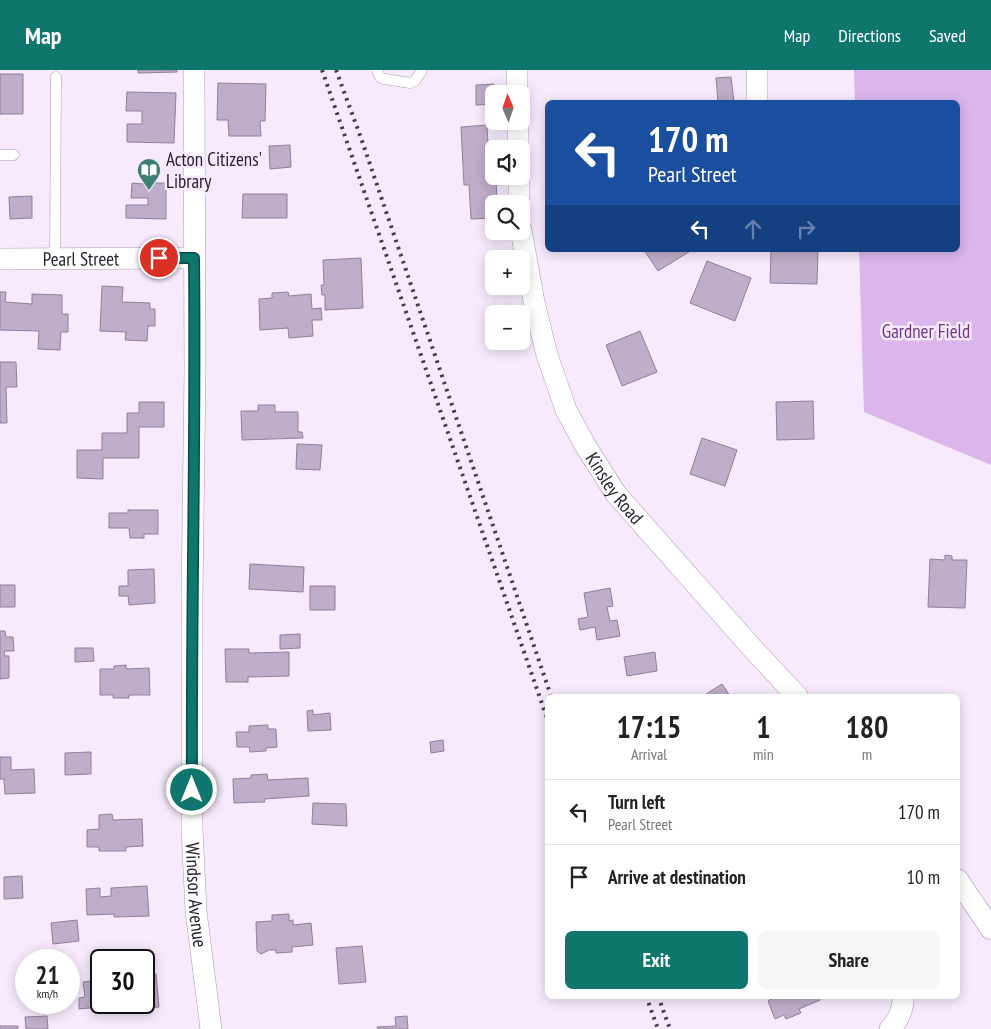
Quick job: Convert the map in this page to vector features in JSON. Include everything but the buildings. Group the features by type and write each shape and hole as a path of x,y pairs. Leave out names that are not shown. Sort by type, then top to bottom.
{"street":[{"name":"Windsor Avenue","path":"194,70 195,373 192,596 192,828 196,911 211,1029"},
{"path":"517,70 517,85"},
{"path":"757,70 757,100"},
{"name":"Kinsley Road","path":"523,240 534,302 548,355 566,410 585,445 616,494 795,694"},
{"name":"Pearl Street","path":"0,259 194,258"},
{"path":"960,883 991,929"},
{"path":"890,1029 895,1023 903,999"}],"lane":[{"path":"377,70 380,77 384,79 410,83 415,81 422,70"},
{"path":"55,258 56,77"},
{"path":"0,155 14,155"}],"green space":[{"name":"Gardner Field","path":"854,70 991,70 991,465 864,412 859,252 960,252 960,100 855,100"}],"railway":[{"path":"322,70 545,712"},
{"path":"336,70 361,138 550,694"},
{"path":"647,999 658,1029"},
{"path":"659,999 670,1029"}],"place":[{"name":"Acton Citizens' Library","path":"149,191"}],"route":[{"path":"159,258 194,258 192,790"}]}
